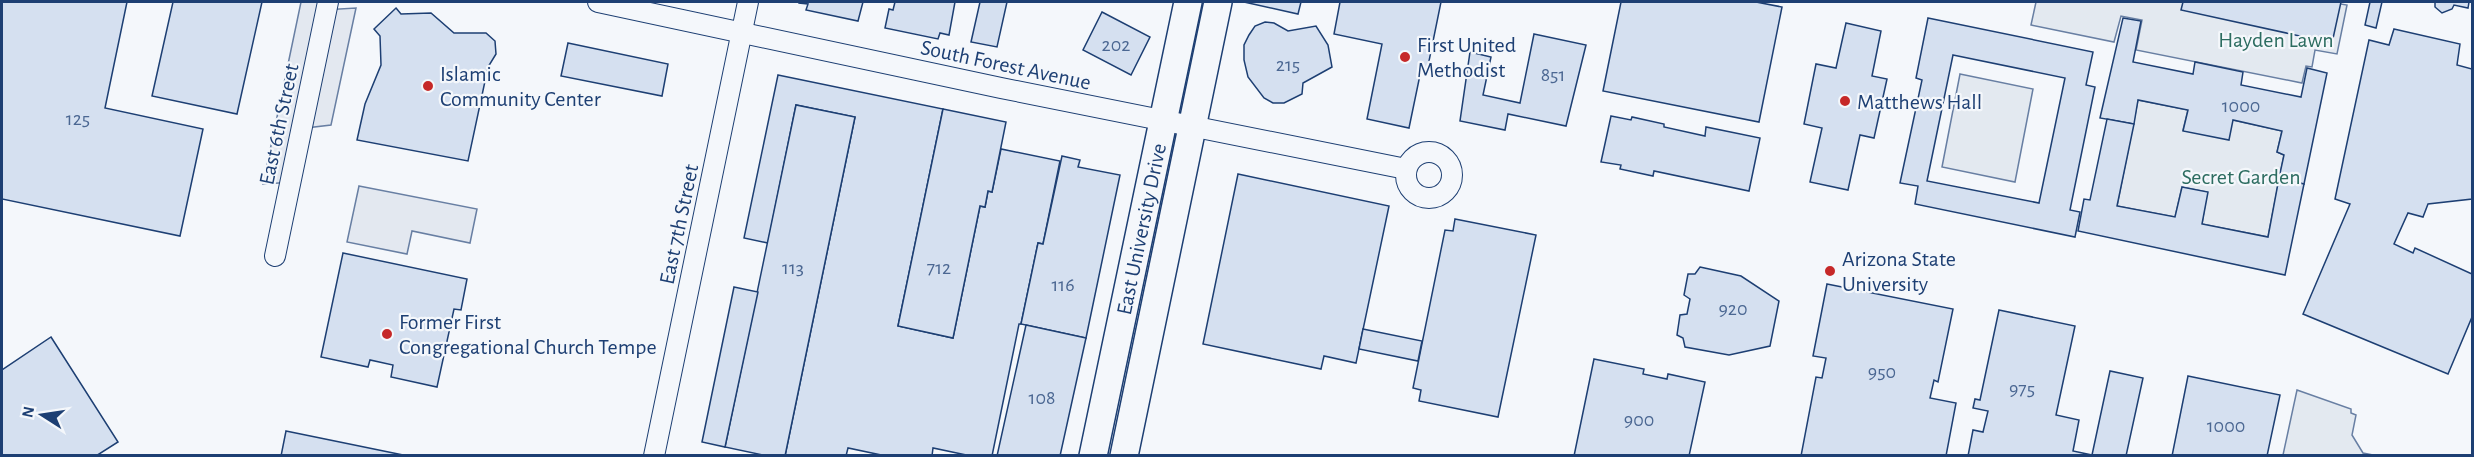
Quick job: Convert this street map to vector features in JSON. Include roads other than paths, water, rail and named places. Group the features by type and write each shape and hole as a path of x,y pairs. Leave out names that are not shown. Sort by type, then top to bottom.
{"main road":[{"name":"East University Drive","path":"1093,456 1188,2"},
{"name":"East University Drive","path":"1124,456 1218,2"}],"street":[{"name":"East 6th Street","path":"275,256 328,2"},
{"name":"South Forest Avenue","path":"598,2 1191,127 1406,169"},
{"name":"East 7th Street","path":"654,456 748,2"}],"place":[{"name":"First United Methodist","path":"1405,57"},
{"name":"Islamic Community Center","path":"428,86"},
{"name":"Matthews Hall","path":"1845,101"},
{"name":"Arizona State University","path":"1830,271"},
{"name":"Former First Congregational Church Tempe","path":"387,334"}],"park label":[{"name":"Hayden Lawn","path":"2276,39"},
{"name":"Secret Garden","path":"2241,176"}]}
